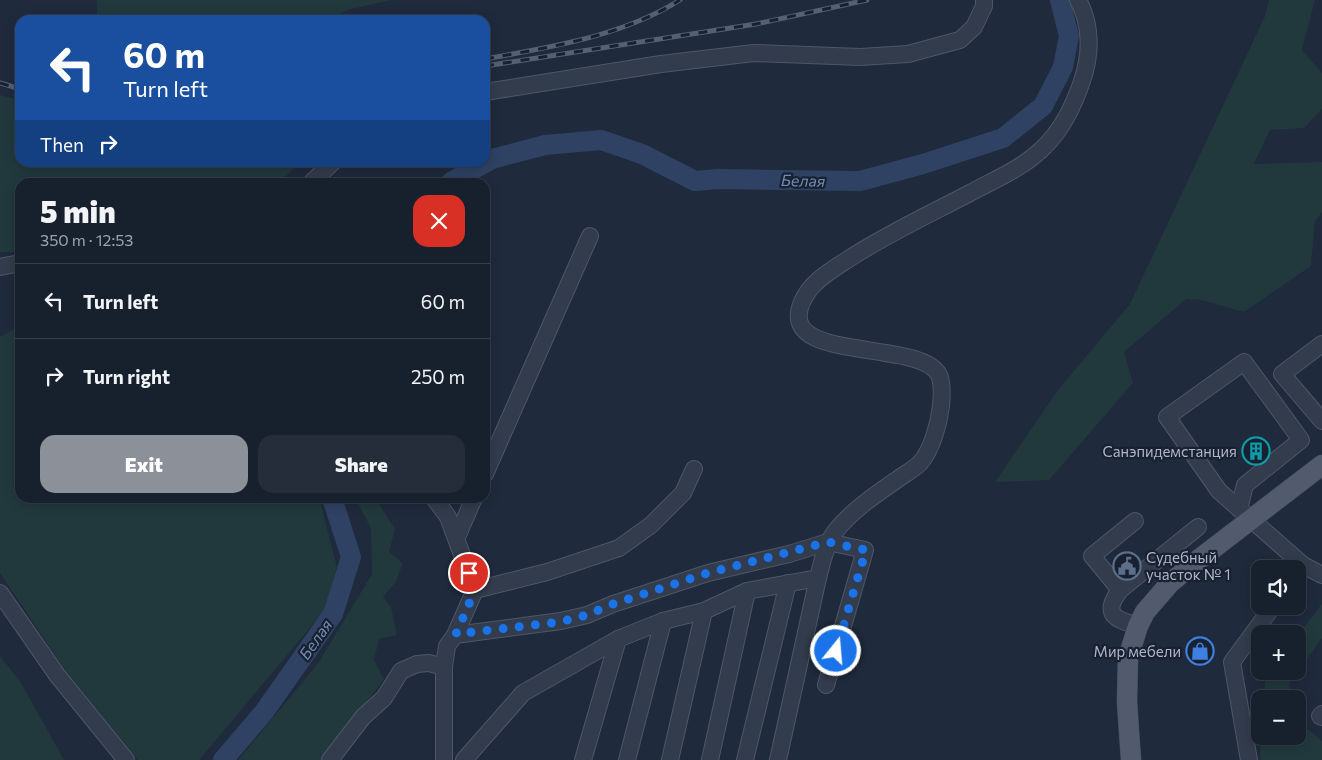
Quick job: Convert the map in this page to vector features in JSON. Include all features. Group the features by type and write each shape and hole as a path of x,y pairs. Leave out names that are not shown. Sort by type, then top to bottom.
{"main road":[{"path":"1131,760 1126,676 1128,658 1138,626 1155,598 1245,514 1322,465"}],"street":[{"path":"490,91 661,64 754,53 860,57 908,54 960,40 974,27 984,6 984,0"},
{"path":"778,760 818,578 828,542 836,531 867,501 920,463 934,434 940,413 942,392 940,376 932,365 910,358 826,342 809,336 800,325 799,316 802,303 812,286 875,242 1018,168 1044,147 1066,118 1076,99 1086,68 1089,41 1086,19 1078,0"},
{"path":"316,178 328,167"},
{"path":"490,463 590,236"},
{"path":"0,267 15,263"},
{"path":"1322,344 1282,374 1322,421"},
{"path":"1245,514 1245,484 1301,440 1244,362 1167,417 1219,491 1291,560"},
{"path":"475,590 547,572 619,548 651,525 683,493 694,469"},
{"path":"438,503 448,517 457,537 475,590 456,634 447,646 444,667 444,760"},
{"path":"457,537 472,503"},
{"path":"1120,590 1092,556 1135,521"},
{"path":"1138,626 1117,620 1112,614 1113,600 1120,590 1198,527"},
{"path":"456,634 560,622 587,615 613,604 708,573 828,542 866,550 826,685"},
{"path":"1306,571 1322,575"},
{"path":"464,760 523,693 618,640 663,622 704,611 747,592 818,578"},
{"path":"745,760 788,583"},
{"path":"710,760 747,592"},
{"path":"0,593 57,675 126,760"},
{"path":"670,760 704,611"},
{"path":"1249,760 1232,662 1266,615"},
{"path":"627,760 663,622"},
{"path":"584,760 618,640"},
{"path":"330,760 363,717 384,698 401,671 416,664 429,663 444,667"}],"green space":[{"path":"97,0 391,0 347,10 339,15 97,15"},
{"path":"1269,0 1315,0 1302,50 1322,73 1322,109 1304,128 1270,130 1254,164 1322,162 1322,212 1315,221 1311,266 1244,312 1201,300 1186,299 1124,352 1133,383 1049,480 995,482 1058,390 1130,304 1265,16"},
{"path":"0,95 15,99 15,167 295,167 284,178 15,178 15,252 0,252"},
{"path":"15,329 15,503 320,503 337,567 325,610 199,760 138,760 65,670 0,573 0,337"},
{"path":"358,503 378,503 395,529 389,552 403,563 396,582 383,597 391,607 397,635 379,639 374,660 384,679 322,760 238,760 319,662 372,574 371,528"},
{"path":"1322,604 1322,638 1306,660 1306,625"},
{"path":"0,656 21,683 64,760 0,760"},
{"path":"1265,680 1292,680 1289,684 1290,690 1264,690"},
{"path":"1306,728 1322,741 1322,760 1260,760 1261,745 1306,745"}],"waterway":[{"name":"Белая","path":"490,160 545,145 601,140 642,154 695,181 717,179 860,181 923,164 1003,138 1043,106 1063,67 1069,36 1060,0"},
{"name":"Белая","path":"458,178 478,167"},
{"name":"Белая","path":"223,760 264,712 333,614 351,557 334,503"}],"railway":[{"path":"490,58 561,45 611,31 635,23 680,0"},
{"path":"490,65 756,24 867,0"},
{"path":"0,83 15,88"}],"place":[{"name":"Санэпидемстанция","path":"1256,451"},
{"name":"Судебный участок № 1","path":"1127,566"},
{"name":"Мир мебели","path":"1200,651"}],"route":[{"path":"469,573 475,590 456,634 560,622 587,615 613,604 708,573 756,560 789,554 828,542 866,550 836,651"}]}
